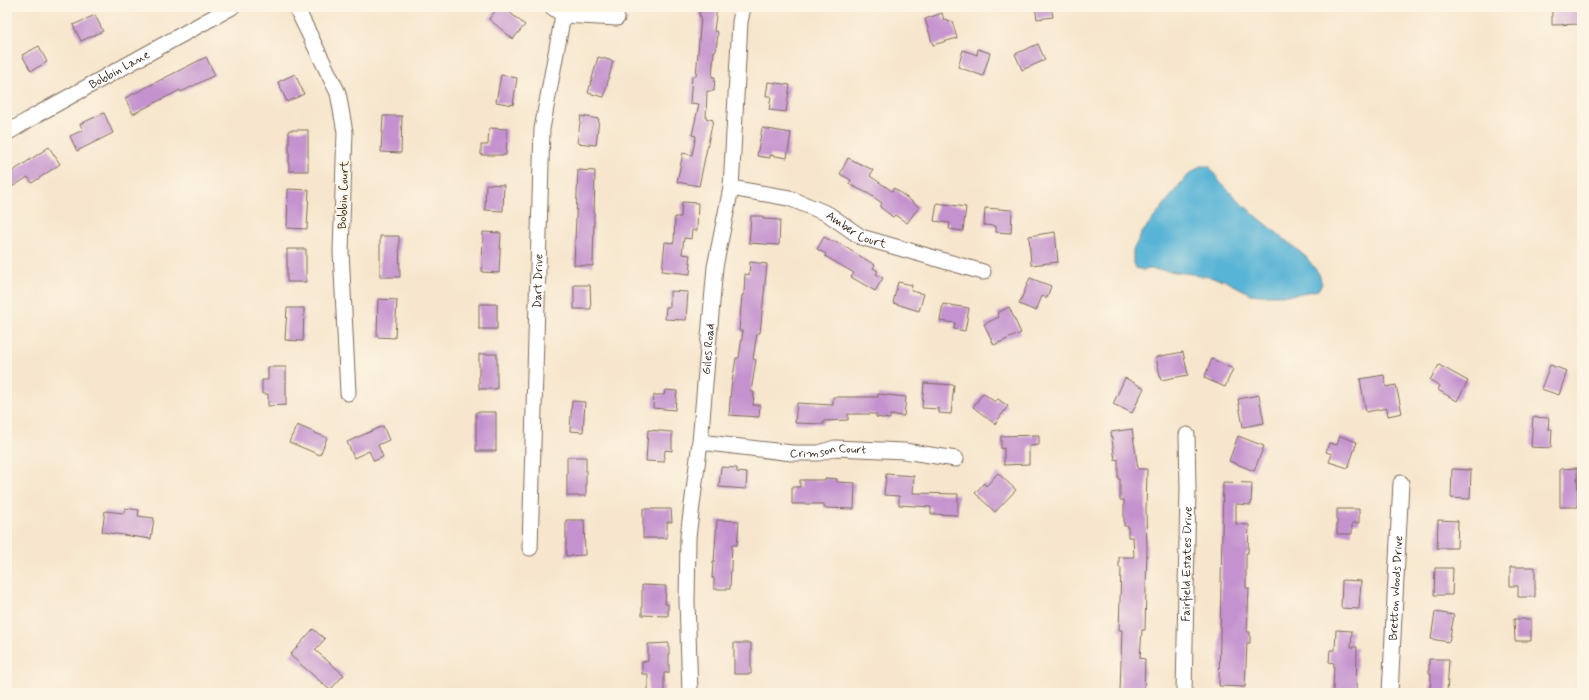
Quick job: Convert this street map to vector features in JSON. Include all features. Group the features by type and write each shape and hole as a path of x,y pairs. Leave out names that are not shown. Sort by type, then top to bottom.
{"street":[{"name":"Bobbin Lane","path":"7,133 38,114 232,7"},
{"name":"Bobbin Court","path":"296,7 338,93 345,132 341,251 348,392"},
{"name":"Giles Road","path":"690,693 687,601 688,537 700,442 715,267 731,188 740,22 743,7"},
{"path":"558,11 617,18"},
{"name":"Dart Drive","path":"530,548 542,129 558,11"},
{"name":"Amber Court","path":"731,188 789,198 828,214 861,237 983,272"},
{"name":"Fairfield Estates Drive","path":"1184,693 1188,489 1187,435"},
{"name":"Crimson Court","path":"700,442 792,453 819,453 835,448 904,451 956,459"},
{"name":"Bretton Woods Drive","path":"1390,693 1400,483"}],"water":[{"path":"1200,166 1209,166 1220,182 1242,204 1306,257 1319,274 1322,284 1318,290 1292,295 1251,294 1224,280 1192,274 1135,268 1133,263 1133,250 1142,233 1185,178"}],"building":[{"path":"498,7 503,7 525,25 513,39 489,19"},
{"path":"700,7 717,7 714,31 718,32 716,51 714,51 712,77 715,77 714,91 707,91 706,118 713,120 699,186 677,182 683,153 692,155 696,136 692,135 699,104 690,103 692,76 696,76 701,16 699,16"},
{"path":"1035,7 1051,7 1053,17 1037,19"},
{"path":"1552,7 1582,7 1582,24 1552,25"},
{"path":"942,13 944,20 947,19 948,22 952,21 957,38 933,45 925,19"},
{"path":"95,15 103,31 81,41 73,25"},
{"path":"1038,44 1045,60 1022,70 1015,54"},
{"path":"39,46 47,62 31,71 22,55"},
{"path":"978,49 990,53 983,76 958,67 963,50 977,55"},
{"path":"206,57 215,75 181,92 180,90 133,114 125,98"},
{"path":"598,57 613,61 604,97 588,93"},
{"path":"295,74 304,94 287,102 278,82"},
{"path":"501,75 517,78 513,105 496,102"},
{"path":"768,82 790,85 786,112 769,110 771,96 766,96"},
{"path":"104,113 113,133 77,151 70,136 83,130 80,124"},
{"path":"383,116 402,116 401,153 381,152"},
{"path":"581,116 599,119 596,145 577,143"},
{"path":"489,128 507,129 506,155 481,155 481,145 488,145"},
{"path":"762,128 791,133 787,158 770,155 770,158 757,156"},
{"path":"289,130 308,130 308,171 289,171"},
{"path":"49,147 60,164 32,183 28,177 7,190 7,175"},
{"path":"848,158 873,170 870,176 892,191 894,188 919,207 907,223 895,215 893,217 880,207 882,203 869,194 849,184 851,180 840,174"},
{"path":"578,170 595,171 593,266 574,265"},
{"path":"486,184 504,185 503,211 485,210"},
{"path":"288,189 309,190 307,229 287,228"},
{"path":"682,202 698,203 697,231 692,230 691,239 684,238 682,254 690,255 690,274 662,271 665,242 674,243 675,217 681,217"},
{"path":"937,203 966,207 963,231 949,229 950,223 934,221"},
{"path":"985,208 1012,210 1011,233 996,232 996,226 984,225"},
{"path":"751,216 763,216 763,219 780,220 779,245 749,243"},
{"path":"483,232 501,233 499,273 482,272"},
{"path":"1055,232 1058,262 1031,265 1029,236"},
{"path":"380,236 399,236 400,277 380,277"},
{"path":"824,237 834,242 835,241 875,265 873,268 878,271 876,274 883,278 875,291 851,277 854,273 825,256 826,254 817,249"},
{"path":"287,249 306,249 306,282 287,282"},
{"path":"750,262 767,264 760,333 757,333 753,359 756,360 751,392 754,392 753,405 760,405 759,417 729,415 731,388 736,358 739,358 743,331 739,331 742,295 744,295 745,274 749,275"},
{"path":"1030,278 1051,286 1047,298 1042,296 1036,311 1019,304"},
{"path":"898,282 912,285 911,291 924,294 919,311 893,303"},
{"path":"574,285 590,285 591,309 574,309"},
{"path":"670,291 688,292 686,320 665,319 666,307 670,307"},
{"path":"378,299 397,300 395,338 377,337"},
{"path":"479,304 497,304 497,329 479,329"},
{"path":"943,304 969,308 965,331 954,329 955,323 940,321"},
{"path":"1009,307 1021,333 994,345 984,324 999,317 997,313"},
{"path":"287,308 304,308 303,341 285,340"},
{"path":"1183,352 1188,375 1161,380 1156,357"},
{"path":"479,354 497,354 497,389 479,389"},
{"path":"1212,359 1233,369 1225,387 1204,378"},
{"path":"1439,365 1468,381 1457,401 1438,390 1440,386 1430,380"},
{"path":"1550,365 1567,371 1559,395 1541,389"},
{"path":"268,367 286,367 286,405 268,406 268,394 262,394 262,380 268,380"},
{"path":"1384,375 1386,387 1396,385 1402,413 1388,416 1387,408 1366,412 1360,379"},
{"path":"1125,378 1144,388 1132,413 1113,404"},
{"path":"924,383 954,385 951,414 939,413 939,409 922,408"},
{"path":"665,390 677,391 675,410 653,408 654,395 664,395"},
{"path":"983,393 995,402 998,399 1008,406 995,424 973,407"},
{"path":"878,394 906,397 904,416 890,415 890,419 876,417 876,414 848,414 848,420 824,421 824,424 795,423 797,403 833,405 833,397 878,397"},
{"path":"1259,395 1264,423 1243,427 1238,399"},
{"path":"572,401 585,402 583,432 570,431"},
{"path":"476,412 496,412 496,451 476,451"},
{"path":"1533,417 1549,418 1548,429 1552,429 1551,448 1531,447"},
{"path":"297,425 327,438 320,455 289,442"},
{"path":"383,426 389,440 378,445 383,457 374,461 369,451 354,458 347,442"},
{"path":"1132,429 1138,469 1147,469 1145,630 1142,630 1140,658 1145,659 1144,693 1120,693 1122,630 1119,630 1121,568 1119,568 1119,557 1134,557 1133,537 1128,537 1128,526 1124,526 1124,500 1120,500 1118,459 1115,460 1111,432"},
{"path":"648,430 672,432 672,451 665,450 664,462 646,461"},
{"path":"1039,435 1039,445 1029,446 1029,464 1004,465 1004,448 1001,449 1001,436"},
{"path":"1238,436 1264,446 1254,471 1229,461"},
{"path":"1340,436 1357,442 1348,468 1329,462 1332,454 1326,452 1329,443 1337,445"},
{"path":"567,457 586,457 586,496 567,496"},
{"path":"721,467 737,468 737,472 747,473 746,489 719,487"},
{"path":"1577,468 1578,507 1560,507 1560,469"},
{"path":"1452,469 1471,470 1470,499 1451,498"},
{"path":"998,473 1016,490 995,512 975,493 984,483 986,486"},
{"path":"886,474 914,476 913,493 958,494 958,515 931,514 931,507 899,505 899,496 884,495"},
{"path":"825,478 837,479 837,482 855,483 854,509 824,508 824,504 792,504 792,487 800,487 800,480 825,480"},
{"path":"1223,482 1252,483 1251,505 1236,504 1236,524 1249,525 1248,553 1246,553 1246,588 1249,588 1247,632 1250,632 1250,643 1247,643 1245,687 1219,686"},
{"path":"125,508 139,510 138,516 154,518 151,539 102,532 105,511 124,513"},
{"path":"643,509 671,509 672,522 667,522 667,538 643,538"},
{"path":"1337,509 1359,509 1359,523 1352,523 1352,534 1337,534"},
{"path":"566,520 584,520 585,555 566,556"},
{"path":"717,520 739,521 737,545 732,545 730,589 714,589 714,578 712,578"},
{"path":"1438,520 1458,521 1457,548 1437,548"},
{"path":"1510,567 1535,567 1535,597 1518,597 1518,586 1510,586"},
{"path":"1435,568 1453,568 1452,595 1434,595"},
{"path":"1342,580 1361,581 1359,609 1341,608"},
{"path":"642,585 666,586 665,604 668,604 668,616 642,615"},
{"path":"1435,612 1454,615 1449,642 1431,639"},
{"path":"1514,619 1531,619 1531,641 1515,641"},
{"path":"313,629 325,639 315,650 344,675 330,690 290,655"},
{"path":"1336,630 1352,631 1351,647 1357,647 1356,693 1333,693 1334,663 1329,662 1330,650 1335,650"},
{"path":"669,643 669,673 664,673 664,693 648,693 648,674 642,674 642,662 648,661 648,644"},
{"path":"734,643 751,643 751,674 734,674"},
{"path":"1429,659 1449,659 1447,693 1430,693 1431,674 1429,673"}]}
